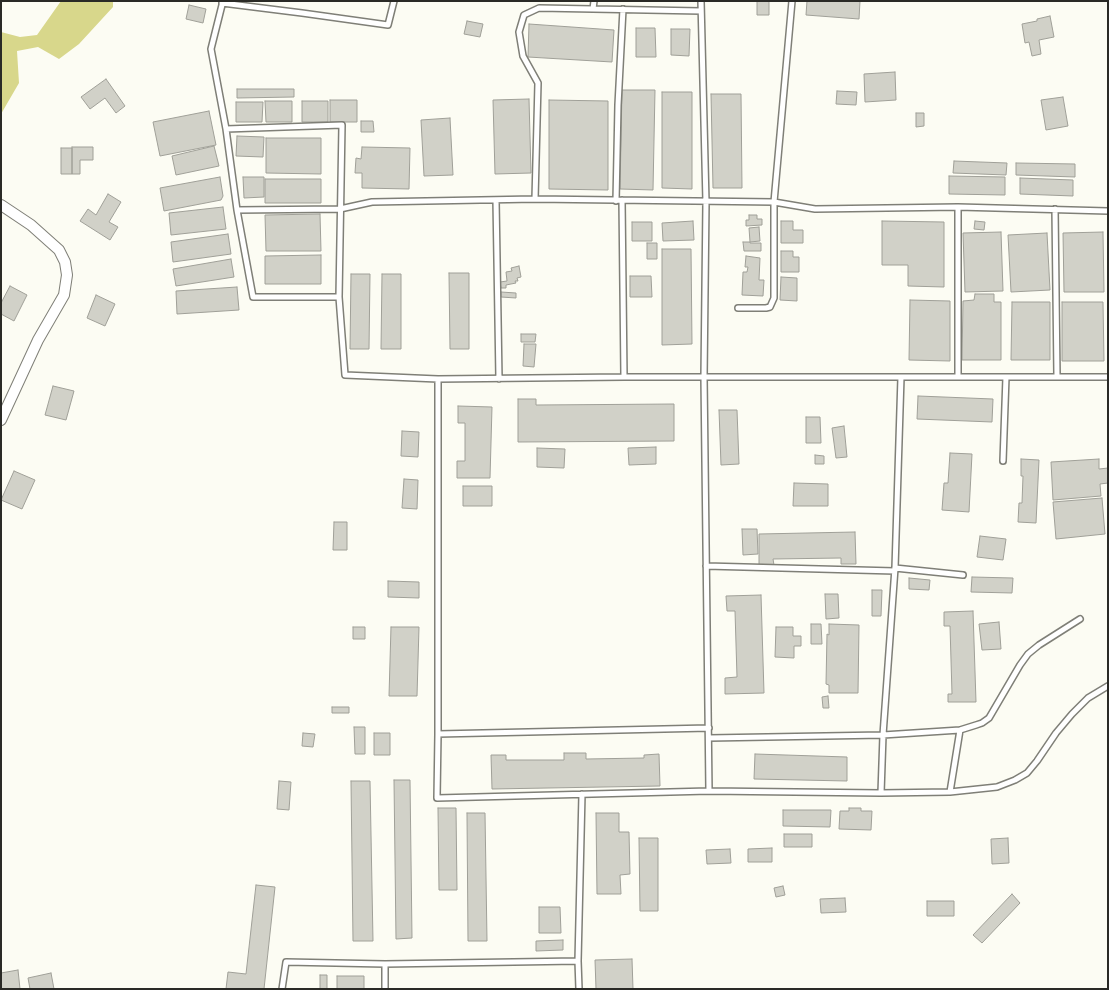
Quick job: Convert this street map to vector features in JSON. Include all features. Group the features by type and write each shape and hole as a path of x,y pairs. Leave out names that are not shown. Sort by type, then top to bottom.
{"street":[{"path":"1,205 31,225 59,250 65,262 67,275 64,295 38,340 1,420"}],"lane":[{"path":"339,297 252,297 226,129 211,49 223,2 388,25 394,1"},
{"path":"593,9 594,1"},
{"path":"701,1 706,202 704,377 709,790"},
{"path":"738,308 766,308 770,306 774,298 774,202 792,1"},
{"path":"535,200 538,84 523,56 519,32 524,15 540,8 701,11"},
{"path":"616,201 618,105 624,9"},
{"path":"226,129 342,124 339,297 345,375 438,379 1108,377"},
{"path":"496,200 499,379"},
{"path":"238,210 340,210 372,202 622,200 774,202 815,209 958,207 1108,211"},
{"path":"622,200 624,377"},
{"path":"958,207 958,376"},
{"path":"1055,209 1057,376"},
{"path":"881,793 895,569 901,377"},
{"path":"1003,461 1006,377"},
{"path":"438,379 438,734 436,798 709,790 881,793 950,792 997,787 1010,783 1030,770 1056,733 1076,709 1088,698 1108,686"},
{"path":"706,566 895,569 963,575"},
{"path":"709,738 884,735 960,730 982,723 989,718 1028,654 1080,619"},
{"path":"438,734 709,728"},
{"path":"950,792 960,730"},
{"path":"579,989 582,794"},
{"path":"282,989 286,962 385,964 578,961"},
{"path":"385,964 385,989"}],"shaded area":[{"path":"61,1 113,1 113,7 79,44 59,59 38,47 17,51 19,83 1,114 1,32 20,37 37,35"}],"building":[{"path":"757,1 769,1 769,15 757,15"},
{"path":"807,1 860,1 859,19 806,15"},
{"path":"189,5 206,9 203,23 186,19"},
{"path":"1050,16 1054,37 1039,40 1041,54 1032,56 1029,42 1025,43 1022,24"},
{"path":"467,21 483,24 480,37 464,34"},
{"path":"529,24 614,30 612,62 528,57"},
{"path":"636,28 655,28 656,57 636,57"},
{"path":"671,29 690,29 689,56 671,55"},
{"path":"895,72 896,100 865,102 864,74"},
{"path":"106,79 125,106 116,113 105,98 90,109 81,97"},
{"path":"237,89 294,89 294,97 237,98"},
{"path":"622,90 655,90 653,190 620,189"},
{"path":"837,91 857,92 856,105 836,104"},
{"path":"662,92 692,92 692,189 662,188"},
{"path":"711,94 741,94 742,188 713,188"},
{"path":"1063,97 1068,126 1046,130 1041,100"},
{"path":"529,99 531,173 495,174 493,100"},
{"path":"330,100 357,100 357,122 330,122"},
{"path":"549,100 608,101 608,190 549,189"},
{"path":"265,101 292,101 292,122 266,122"},
{"path":"302,101 328,101 328,122 302,122"},
{"path":"236,102 263,102 262,122 236,122"},
{"path":"209,111 216,145 160,156 153,122"},
{"path":"916,113 924,113 924,126 916,127"},
{"path":"450,118 453,175 424,176 421,120"},
{"path":"361,121 373,121 374,132 361,132"},
{"path":"237,136 264,137 263,157 236,156"},
{"path":"266,138 321,138 321,174 266,173"},
{"path":"214,146 219,166 176,175 172,156"},
{"path":"72,147 93,147 93,160 80,160 80,174 72,174"},
{"path":"362,147 410,148 409,189 362,188 362,173 355,173 356,158 361,159"},
{"path":"61,148 72,148 72,174 61,174"},
{"path":"954,161 1007,163 1006,175 953,173"},
{"path":"1016,163 1075,164 1075,177 1016,175"},
{"path":"949,176 1005,177 1005,195 949,194"},
{"path":"220,177 223,196 221,200 164,211 160,188"},
{"path":"243,177 264,177 264,197 244,198"},
{"path":"1020,178 1073,180 1073,196 1020,194"},
{"path":"265,179 321,179 321,203 265,203"},
{"path":"108,194 121,202 109,222 118,227 110,240 80,221 88,209 96,215"},
{"path":"223,207 226,229 171,235 169,213"},
{"path":"320,214 321,251 266,251 265,215"},
{"path":"749,215 757,215 757,219 762,219 762,225 746,226 746,220 749,220"},
{"path":"693,221 694,240 663,241 662,223"},
{"path":"781,221 793,221 793,230 803,230 803,243 781,243"},
{"path":"882,221 944,222 944,287 908,286 908,265 882,265"},
{"path":"975,221 985,222 984,230 974,229"},
{"path":"632,222 652,222 652,241 632,241"},
{"path":"759,227 760,241 750,242 749,228"},
{"path":"1001,232 1003,291 965,292 963,233"},
{"path":"1103,232 1104,292 1064,292 1063,233"},
{"path":"1047,233 1050,290 1011,292 1008,235"},
{"path":"228,234 231,254 173,262 171,242"},
{"path":"743,242 761,243 761,251 744,251"},
{"path":"647,243 657,243 657,259 647,259"},
{"path":"662,249 691,249 692,344 662,345"},
{"path":"781,251 793,251 793,257 799,257 799,272 781,272"},
{"path":"321,255 321,284 265,284 265,256"},
{"path":"746,256 760,258 759,280 764,280 763,296 742,295 743,272 747,272 748,267 745,267"},
{"path":"231,259 234,277 176,286 173,269"},
{"path":"519,266 521,277 517,278 518,281 506,285 506,288 501,288 500,282 507,281 506,272 512,271 511,268"},
{"path":"449,273 469,273 469,349 450,349"},
{"path":"351,274 370,274 369,349 350,349"},
{"path":"382,274 401,274 401,349 381,349"},
{"path":"630,276 651,276 652,297 630,297"},
{"path":"781,277 797,278 797,301 780,300"},
{"path":"10,286 27,295 14,321 1,314 1,303"},
{"path":"237,287 239,310 177,314 176,291"},
{"path":"501,292 516,293 516,298 501,297"},
{"path":"975,294 994,294 994,302 1001,302 1001,360 962,360 963,301 974,300"},
{"path":"96,295 115,304 105,326 87,318"},
{"path":"910,300 950,301 950,361 909,360"},
{"path":"1012,302 1050,302 1050,360 1011,360"},
{"path":"1062,302 1103,302 1104,361 1062,361"},
{"path":"521,334 536,334 535,342 521,342"},
{"path":"524,344 536,344 534,367 523,366"},
{"path":"53,386 74,391 66,420 45,415"},
{"path":"918,396 993,399 992,422 917,419"},
{"path":"518,399 536,399 536,405 674,404 674,441 518,442"},
{"path":"458,406 492,407 490,478 457,478 457,461 465,461 465,423 458,423"},
{"path":"719,410 737,410 739,464 721,465"},
{"path":"806,417 820,417 821,443 806,443"},
{"path":"844,426 847,457 836,458 832,428"},
{"path":"402,431 419,432 418,457 401,456"},
{"path":"656,447 656,464 629,465 628,448"},
{"path":"537,448 565,449 564,468 537,467"},
{"path":"950,453 972,454 969,512 942,510 944,483 948,483"},
{"path":"815,455 824,456 824,464 815,464"},
{"path":"1021,459 1039,460 1036,523 1018,522 1019,503 1022,503 1023,476 1021,476"},
{"path":"1099,459 1099,469 1108,468 1108,483 1100,484 1101,496 1053,500 1051,462"},
{"path":"14,471 35,480 22,509 1,500"},
{"path":"404,479 418,480 417,509 402,508"},
{"path":"794,483 828,484 828,506 793,506"},
{"path":"463,486 492,486 492,506 463,506"},
{"path":"1102,498 1105,534 1056,539 1053,502"},
{"path":"334,522 347,522 347,550 333,550"},
{"path":"742,529 757,529 758,554 743,555"},
{"path":"855,532 856,564 841,564 841,558 773,559 774,565 759,565 759,534"},
{"path":"980,536 1006,539 1003,560 977,557"},
{"path":"972,577 1013,578 1012,593 971,592"},
{"path":"909,578 930,580 929,590 909,589"},
{"path":"388,581 419,582 419,598 388,597"},
{"path":"872,590 882,590 881,616 872,616"},
{"path":"825,594 838,594 839,618 826,619"},
{"path":"761,595 764,693 725,694 725,678 737,677 735,611 727,611 726,596"},
{"path":"973,611 976,702 948,702 948,694 952,694 950,626 944,626 944,612"},
{"path":"999,622 1001,649 982,650 979,624"},
{"path":"811,624 821,624 822,644 811,644"},
{"path":"829,624 859,625 858,693 829,693 829,685 826,684"},
{"path":"353,627 365,627 365,639 353,639"},
{"path":"391,627 419,627 417,696 389,696"},
{"path":"776,627 793,627 793,636 801,636 801,646 794,646 794,658 775,657"},
{"path":"828,696 829,708 823,708 822,697"},
{"path":"332,707 349,707 349,713 332,713"},
{"path":"354,727 365,727 365,754 355,754"},
{"path":"303,733 315,734 313,747 302,746"},
{"path":"374,733 390,733 390,755 374,755"},
{"path":"564,753 586,753 586,759 644,758 644,755 659,754 660,786 492,789 491,755 506,755 506,760 564,760"},
{"path":"755,754 847,757 847,781 754,779"},
{"path":"394,780 410,780 412,938 396,939"},
{"path":"279,781 291,782 289,810 277,809"},
{"path":"351,781 370,781 373,941 353,941"},
{"path":"438,808 456,808 457,890 439,890"},
{"path":"849,808 861,808 861,811 872,811 871,830 839,829 840,811 849,811"},
{"path":"783,810 831,810 830,827 783,826"},
{"path":"467,813 485,813 487,941 468,941"},
{"path":"596,813 619,813 619,832 629,832 630,874 620,875 621,894 597,894"},
{"path":"784,834 812,834 812,847 784,847"},
{"path":"639,838 658,838 658,911 640,911"},
{"path":"1008,838 1009,863 992,864 991,839"},
{"path":"772,848 772,862 748,862 748,849"},
{"path":"730,849 731,863 707,864 706,850"},
{"path":"256,885 275,887 264,989 226,989 228,972 246,974"},
{"path":"783,886 785,895 776,897 774,888"},
{"path":"1012,894 1020,903 982,943 973,935"},
{"path":"845,898 846,912 821,913 820,899"},
{"path":"927,901 954,901 954,916 927,916"},
{"path":"539,907 560,907 561,933 539,933"},
{"path":"563,940 563,950 536,951 536,941"},
{"path":"632,959 633,989 596,989 595,960"},
{"path":"18,970 20,989 1,989 1,973"},
{"path":"51,973 54,989 30,989 28,978"},
{"path":"320,975 327,975 327,989 320,989"},
{"path":"337,976 364,976 364,989 337,989"}]}
